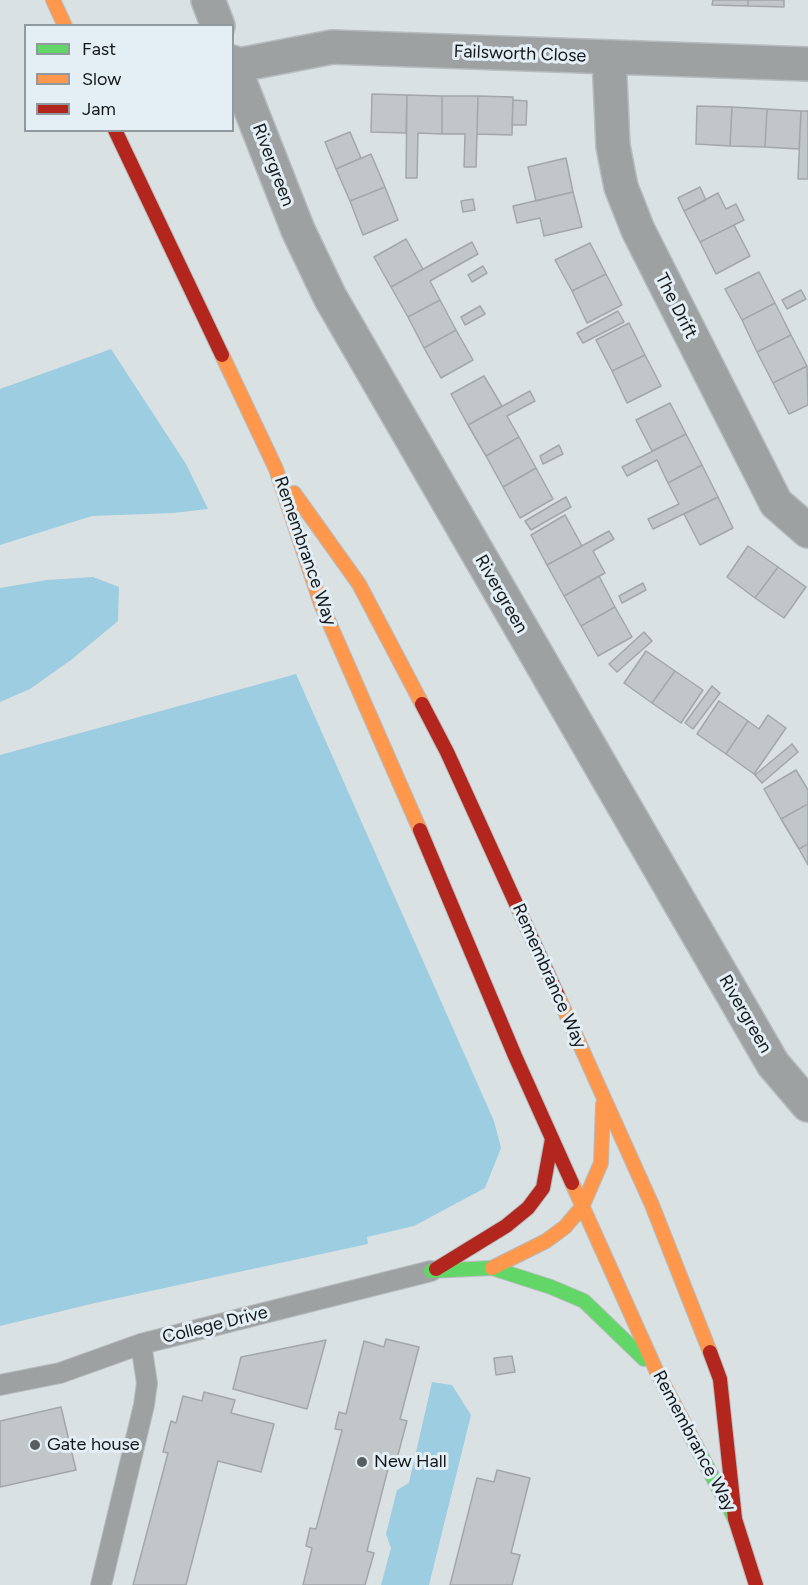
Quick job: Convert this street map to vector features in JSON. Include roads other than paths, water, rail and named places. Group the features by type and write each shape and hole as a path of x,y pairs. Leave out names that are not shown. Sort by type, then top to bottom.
{"highway":[{"path":"53,0 64,24"},
{"name":"Remembrance Way","path":"116,132 276,469 321,604 511,1046 656,1370 735,1519 756,1585"},
{"name":"Remembrance Way","path":"276,469 359,584 447,752 652,1205 720,1379 735,1519"},
{"path":"492,1268 546,1241 565,1227 582,1207 601,1163 603,1096"},
{"path":"432,1271 506,1226 528,1208 543,1188 552,1139"},
{"path":"432,1271 492,1268 551,1287 584,1301 656,1370"}],"street":[{"path":"208,0 217,24"},
{"name":"Failsworth Close","path":"234,64 332,47 808,64"},
{"name":"The Drift","path":"609,57 614,146 621,188 638,230 776,502 808,531"},
{"name":"Rivergreen","path":"234,67 298,230 330,297 773,1064 808,1105"}],"lane":[{"name":"College Drive","path":"0,1385 60,1372 141,1344 432,1271"},
{"path":"101,1585 144,1406 147,1383 141,1344"}],"place":[{"name":"Gate house","path":"35,1445"},
{"name":"New Hall","path":"362,1462"}]}
